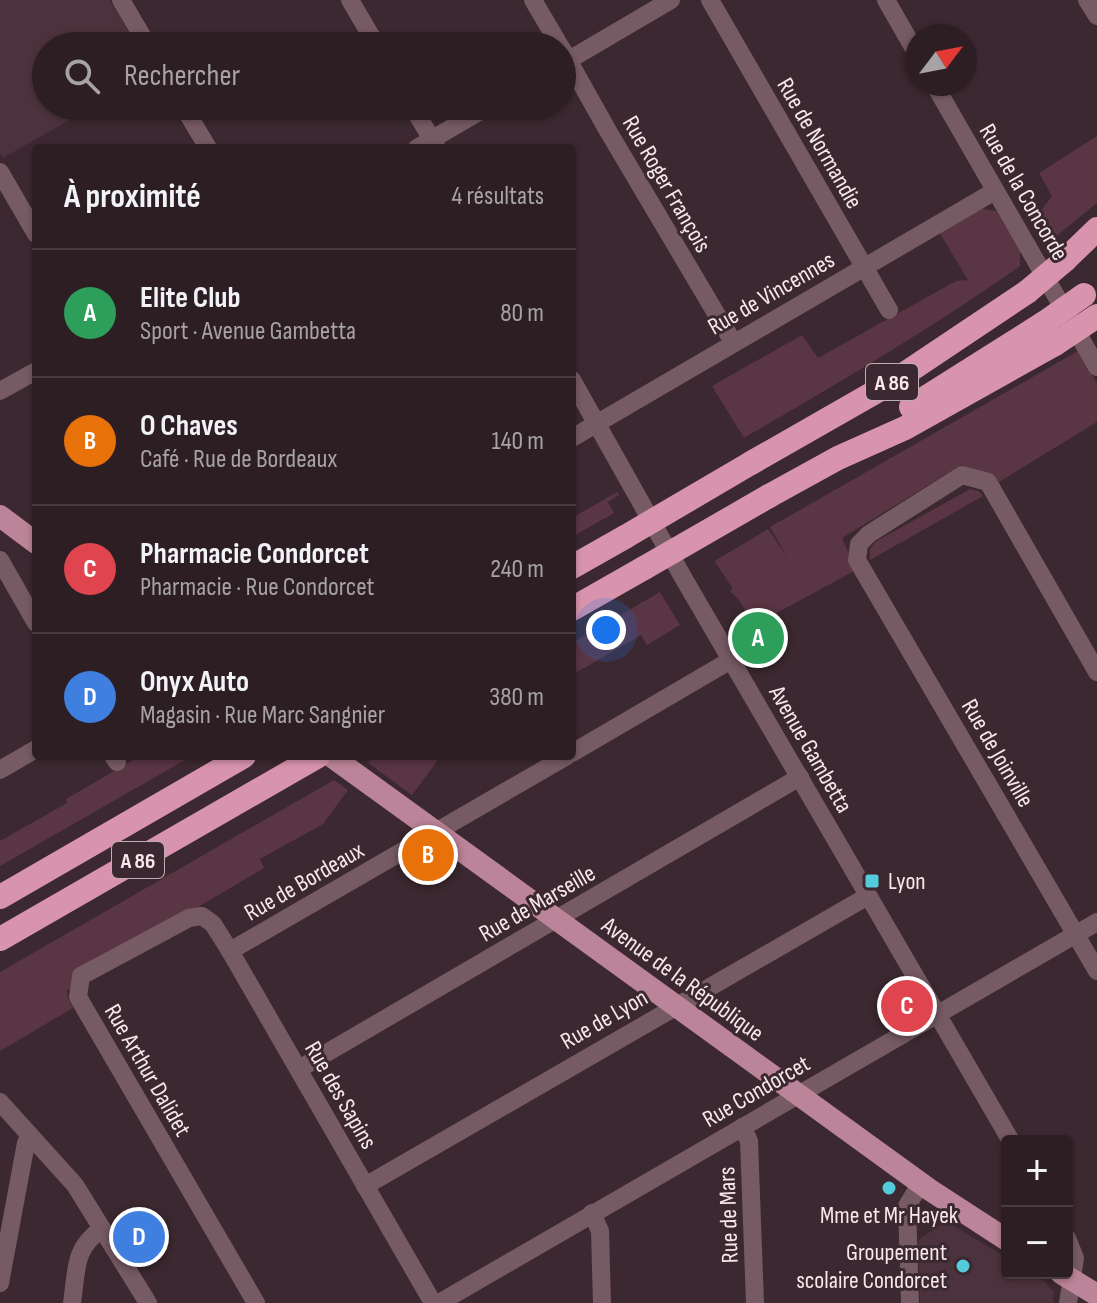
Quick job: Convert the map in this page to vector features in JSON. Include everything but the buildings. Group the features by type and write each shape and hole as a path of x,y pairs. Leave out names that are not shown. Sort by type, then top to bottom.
{"highway":[{"path":"1065,260 1097,229"},
{"name":"A 86","path":"576,565 891,383 1027,292 1065,260 1097,242"},
{"path":"576,607 838,458 905,428 1050,333 1097,285"},
{"path":"1050,333 1097,316"},
{"name":"A 86","path":"0,897 237,760"},
{"name":"A 86","path":"0,939 311,760"}],"main road":[{"path":"0,516 32,540"},
{"name":"Avenue de la République","path":"336,760 921,1183 1001,1236"},
{"path":"1073,1278 1097,1287"},
{"path":"1071,1279 1097,1295"}],"street":[{"path":"121,0 140,32"},
{"path":"350,0 369,32"},
{"name":"Rue Roger François","path":"533,0 550,32"},
{"path":"576,48 671,0"},
{"name":"Rue de Normandie","path":"710,0 889,310"},
{"path":"886,0 905,33"},
{"path":"1087,0 1097,16"},
{"name":"Rue Roger François","path":"576,77 733,342"},
{"name":"Rue de la Concorde","path":"941,96 1097,367"},
{"path":"191,120 206,144"},
{"path":"418,120 429,144"},
{"path":"431,144 467,120"},
{"path":"0,172 32,227"},
{"name":"Rue de Vincennes","path":"576,436 995,191"},
{"path":"0,391 32,373"},
{"name":"Avenue Gambetta","path":"576,387 1007,1135"},
{"name":"Rue de Joinville","path":"1097,672 988,482 962,475 869,534 859,544 857,560 1097,971"},
{"path":"0,560 8,592 32,619"},
{"name":"Rue de Bordeaux","path":"576,751 731,660"},
{"path":"0,770 32,751"},
{"name":"Rue de Bordeaux","path":"230,951 561,760"},
{"name":"Rue de Marseille","path":"299,1069 800,777"},
{"name":"Rue de Lyon","path":"365,1186 868,896"},
{"name":"Rue des Sapins","path":"202,916 213,924 230,951 365,1186 439,1303"},
{"name":"Rue Arthur Dalidet","path":"202,916 189,918 81,976 78,997 256,1303"},
{"name":"Rue Condorcet","path":"439,1303 1097,922"},
{"path":"0,1102 75,1185 148,1303"},
{"name":"Rue de Mars","path":"742,1127 749,1141 755,1303"},
{"path":"0,1283 30,1135"},
{"path":"910,1303 907,1206 921,1183"},
{"path":"592,1213 600,1231 602,1303"},
{"path":"72,1303 81,1248 87,1238 102,1229"},
{"path":"1066,1279 1068,1303"}],"shaded area":[{"path":"0,0 110,0 129,32 32,32 32,120 70,120 3,158 0,153"},
{"path":"1097,136 1097,203 1054,238 1039,213 1052,196 1039,173"},
{"path":"978,208 996,211 1020,250 1020,266 918,334 744,438 712,386 802,335 818,358 956,281 968,280 938,230"},
{"path":"1078,351 1097,383 1097,422 999,482 992,475 961,465 842,538 856,570 754,625 730,591 733,589 716,560 768,529 787,557 770,527"},
{"path":"970,489 983,496 870,560 870,549 875,542"},
{"path":"617,492 619,495 608,502 614,513 576,535 576,516"},
{"path":"660,592 680,625 647,645 641,635 576,673 576,641"},
{"path":"133,760 185,760 0,866 0,841 67,803 66,799"},
{"path":"370,760 438,760 412,795 367,762"},
{"path":"334,780 348,790 323,824 260,859 264,868 67,991 73,1008 0,1051 0,972"},
{"name":"Groupement scolaire Condorcet","path":"946,1221 1001,1254 1001,1279 1041,1279 1054,1292 1053,1303 920,1303 918,1240"}],"place":[{"name":"Elite Club","path":"758,638"},
{"name":"O Chaves","path":"428,855"},
{"name":"Lyon","path":"872,881"},
{"name":"Pharmacie Condorcet","path":"907,1006"},
{"name":"Mme et Mr Hayek","path":"889,1188"},
{"name":"Onyx Auto","path":"139,1237"},
{"name":"Groupement scolaire Condorcet","path":"963,1266"}]}
